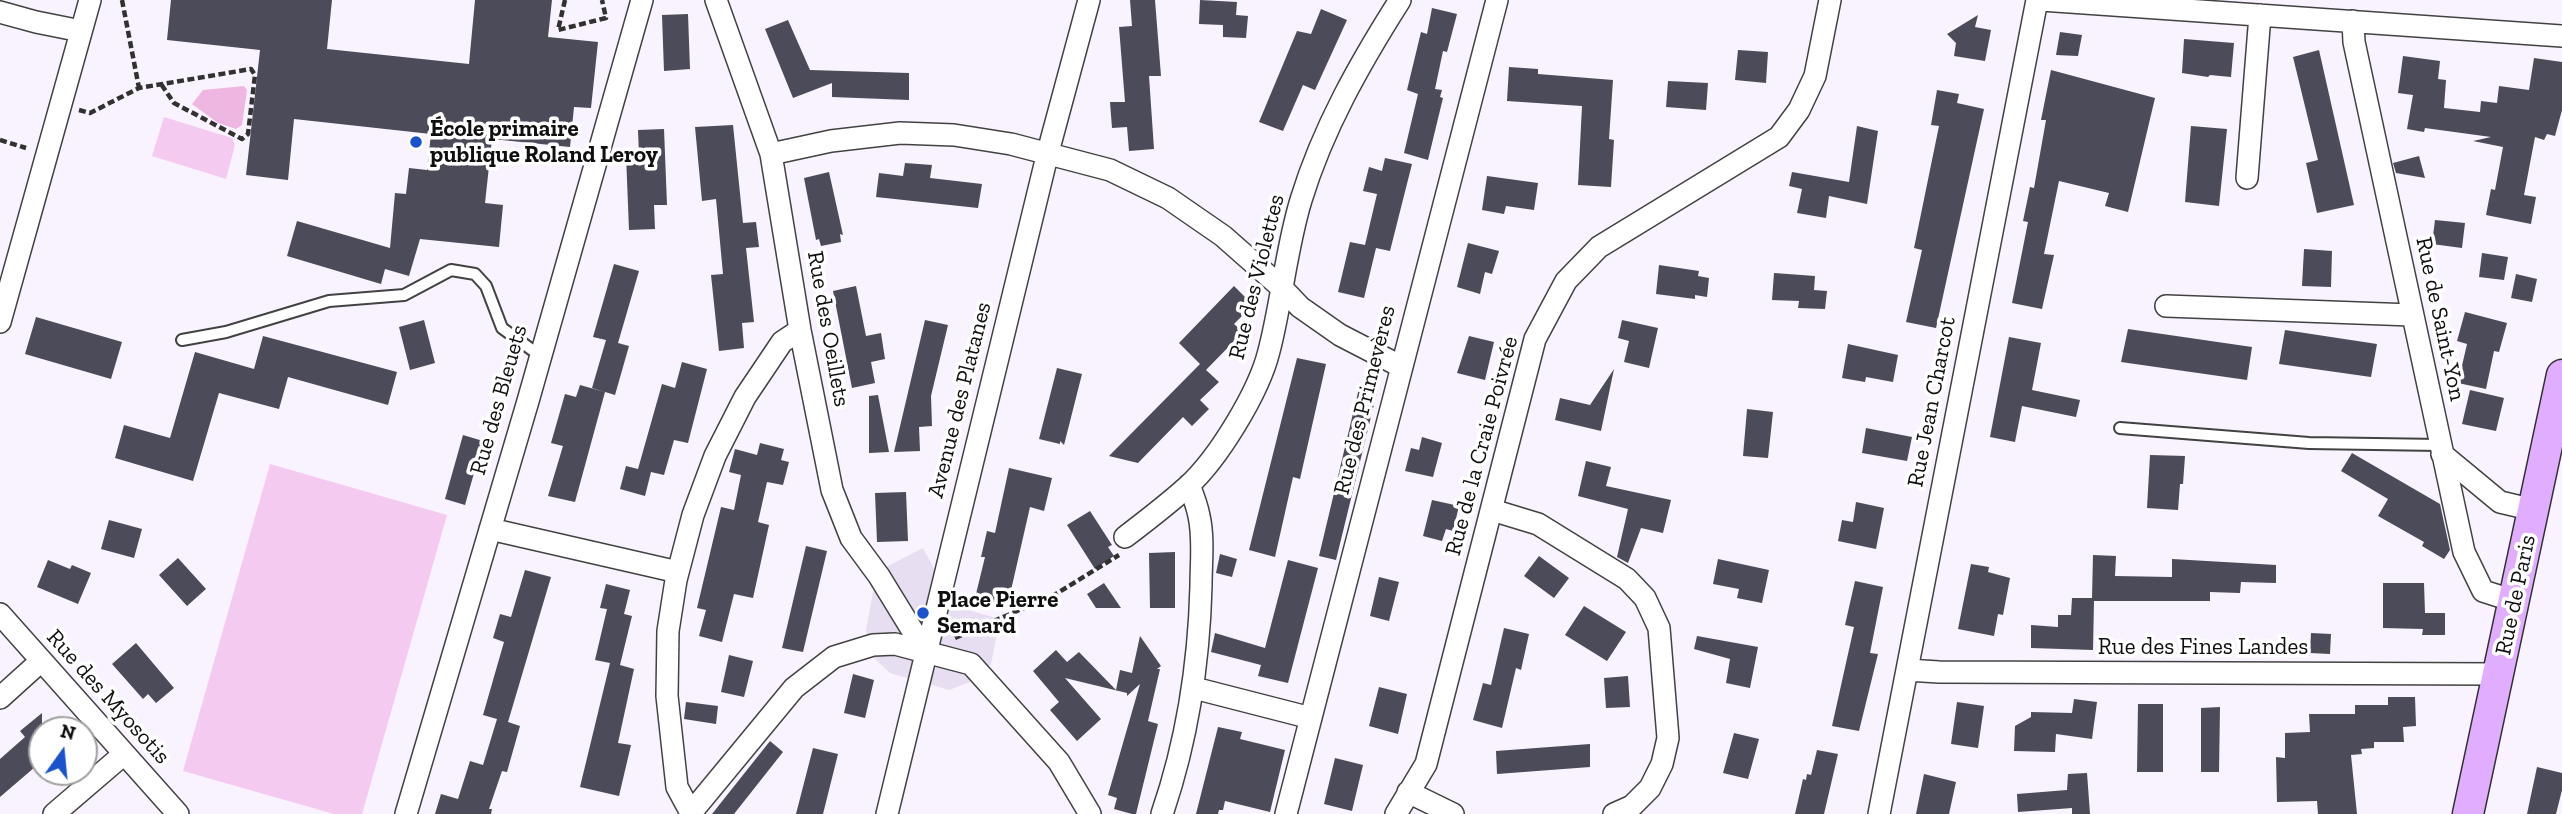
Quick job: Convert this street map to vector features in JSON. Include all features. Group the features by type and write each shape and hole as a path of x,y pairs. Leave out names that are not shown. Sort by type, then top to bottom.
{"main road":[{"name":"Rue de Paris","path":"2468,814 2560,392"}],"street":[{"path":"0,322 90,0"},
{"name":"Rue des Bleuets","path":"406,814 642,0"},
{"name":"Rue des Oeillets","path":"716,0 771,154 800,330 832,490 851,538 879,576 925,651"},
{"name":"Avenue des Platanes","path":"887,814 1048,152 1089,0"},
{"name":"Rue des Violettes","path":"1125,537 1189,485 1226,439 1253,391 1268,354 1301,201 1319,150 1344,95 1400,0"},
{"name":"Rue des Primevères","path":"1286,814 1497,0"},
{"name":"Rue de la Craie Poivrée","path":"1396,814 1426,764 1535,339 1566,281 1599,247 1779,137 1799,110 1815,76 1830,0"},
{"path":"2039,0 2562,36"},
{"name":"Rue Jean Charcot","path":"1879,814 2039,0"},
{"path":"0,12 80,31"},
{"path":"2247,178 2260,15"},
{"name":"Rue de Saint-Yon","path":"2353,21 2354,42 2463,552 2483,591 2514,601"},
{"path":"771,154 831,141 900,133 954,135 1048,152 1110,170 1168,198 1223,236 1300,307 1340,335 1400,366"},
{"path":"2165,306 2412,315"},
{"path":"800,330 782,342 745,397 715,456 693,515 678,572 668,631 667,696 677,787 691,813 794,688 834,657 873,645 895,644 971,664 1059,762 1090,814"},
{"path":"2441,450 2500,502 2534,510"},
{"path":"1162,814 1194,688 1202,552 1199,516 1189,485"},
{"path":"1492,510 1538,524 1627,579 1645,597 1659,628 1668,738 1662,764 1650,788 1632,806 1614,814"},
{"path":"490,528 678,572"},
{"name":"Rue des Myosotis","path":"0,614 178,814"},
{"path":"0,698 41,661"},
{"name":"Rue des Fines Landes","path":"1907,670 1953,673 2499,674"},
{"path":"1194,688 1311,718"},
{"path":"54,814 124,754"},
{"path":"1408,793 1453,814"}],"lane":[{"path":"182,340 226,332 329,301 404,295 451,270 475,274 486,286 502,328 539,355"},
{"path":"2120,428 2441,450"}],"path":[{"path":"122,0 139,88"},
{"path":"565,0 558,30 606,18 602,0"},
{"path":"61,105 90,113 139,88 161,84 251,69 255,75 248,134 242,139 174,103 161,84"},
{"path":"925,651 1056,594 1126,551 1125,537"}],"shaded area":[{"path":"244,86 247,90 242,125 236,129 218,123 192,104 203,90"},
{"path":"164,117 232,138 235,145 226,179 152,156"},
{"path":"270,464 447,515 362,814 334,814 183,771"},
{"name":"Place Pierre Semard","path":"923,548 954,606 1000,619 991,664 970,682 949,690 890,673 874,658 866,630 874,587 886,567"}],"building":[{"name":"École primaire publique Roland Leroy","path":"171,0 332,0 327,49 469,64 475,0 552,0 548,37 598,42 591,108 574,107 570,147 492,139 485,203 503,205 499,247 420,239 409,276 385,269 381,284 287,256 297,221 390,248 395,193 406,194 409,168 427,170 431,134 294,119 288,180 246,175 260,50 167,40"},
{"path":"1130,0 1155,0 1161,76 1149,76 1154,149 1129,151 1127,127 1112,128 1110,102 1125,102 1119,27 1132,26"},
{"path":"1200,0 1237,2 1236,15 1248,16 1246,38 1223,37 1223,25 1199,24"},
{"path":"1432,8 1457,14 1447,52 1443,51 1435,89 1442,90 1440,97 1443,98 1428,160 1404,153 1418,94 1407,90 1421,32 1427,34"},
{"path":"1321,9 1347,20 1315,90 1303,85 1283,131 1259,122 1297,31 1311,34"},
{"path":"688,14 690,69 664,71 662,15"},
{"path":"1978,15 1975,27 1991,30 1985,61 1954,56 1956,43 1947,34"},
{"path":"788,20 810,70 909,73 909,100 832,97 832,83 793,98 765,29"},
{"path":"2060,32 2082,35 2078,56 2056,55"},
{"path":"2184,39 2234,43 2231,77 2182,73"},
{"path":"1738,50 1768,52 1766,83 1735,80"},
{"path":"2319,50 2354,205 2317,213 2306,163 2318,160 2293,57"},
{"path":"2403,56 2440,61 2438,79 2446,80 2444,108 2480,112 2481,101 2497,103 2499,86 2529,90 2534,58 2562,62 2562,110 2555,136 2547,134 2544,140 2535,137 2524,195 2536,197 2531,224 2486,215 2491,189 2495,190 2503,147 2473,141 2491,137 2425,128 2424,132 2407,129 2413,95 2398,93"},
{"path":"1509,67 1538,69 1538,74 1613,80 1609,139 1614,140 1611,187 1578,185 1582,106 1507,101"},
{"path":"2051,70 2155,98 2128,212 2105,206 2109,193 2059,181 2044,254 2054,255 2042,309 2012,303 2028,222 2023,221 2030,187 2034,188 2046,120 2041,120"},
{"path":"1668,81 1708,83 1706,110 1666,107"},
{"path":"1937,90 1959,94 1957,103 1984,109 1936,328 1906,322 1922,250 1914,248 1939,126 1931,125"},
{"path":"733,125 743,223 756,222 759,247 746,248 754,322 742,323 744,348 719,351 711,275 723,274 716,199 702,201 695,127"},
{"path":"1857,126 1878,131 1867,204 1829,196 1826,218 1797,213 1802,189 1789,186 1792,172 1849,182"},
{"path":"2191,126 2227,129 2219,206 2185,202"},
{"path":"664,129 667,205 654,205 655,229 629,230 626,155 639,155 638,130"},
{"path":"2419,156 2425,178 2396,173 2393,163"},
{"path":"1385,158 1412,164 1390,251 1376,248 1364,298 1338,292 1350,242 1365,245 1377,194 1363,191 1369,167 1382,171"},
{"path":"905,163 932,165 930,178 982,184 978,208 876,197 879,173 903,176"},
{"path":"829,172 843,235 840,234 841,242 821,246 819,239 816,240 804,178"},
{"path":"1487,176 1538,183 1534,210 1506,206 1504,214 1482,210"},
{"path":"2435,220 2465,223 2462,248 2432,244"},
{"path":"1468,243 1499,251 1492,274 1485,272 1480,294 1457,287"},
{"path":"2304,249 2332,251 2331,287 2302,286"},
{"path":"2482,253 2508,257 2504,280 2479,277"},
{"path":"614,264 639,271 618,343 629,346 615,395 592,388 606,340 593,337"},
{"path":"1659,265 1699,271 1698,276 1709,278 1707,297 1695,295 1695,299 1656,294"},
{"path":"1774,273 1815,276 1814,290 1827,291 1825,309 1798,308 1799,301 1772,300"},
{"path":"2516,274 2537,279 2532,302 2511,298"},
{"path":"856,286 866,336 881,333 885,359 871,362 875,383 852,388 833,291"},
{"path":"1234,286 1253,305 1234,324 1243,332 1206,370 1219,382 1200,400 1209,409 1192,426 1183,417 1138,463 1109,456 1200,364 1179,343"},
{"path":"2465,312 2507,323 2499,352 2494,351 2486,389 2458,383 2467,344 2457,341"},
{"path":"36,317 122,342 111,379 25,354"},
{"path":"424,320 435,363 410,370 399,327"},
{"path":"925,320 948,325 931,396 932,426 919,427 920,451 894,452"},
{"path":"1622,320 1658,328 1649,368 1624,362 1629,341 1618,338"},
{"path":"2128,329 2252,347 2247,380 2121,362"},
{"path":"2285,330 2377,344 2371,377 2279,364"},
{"path":"263,336 397,372 388,405 288,377 279,409 219,393 193,481 115,458 124,425 170,438 195,352 254,369"},
{"path":"1469,336 1494,342 1485,380 1457,373"},
{"path":"2009,337 2041,343 2032,390 2080,400 2076,417 2022,406 2015,442 1990,437"},
{"path":"1848,344 1898,355 1893,382 1866,377 1865,382 1842,378"},
{"path":"1297,358 1326,364 1300,479 1293,477 1275,557 1249,550"},
{"path":"682,362 707,369 688,443 674,440 664,475 651,472 645,496 620,489 626,466 638,469 662,384 675,388"},
{"path":"1057,368 1082,374 1064,445 1060,441 1060,444 1039,439"},
{"path":"1614,369 1601,431 1555,420 1560,398 1590,405"},
{"path":"1360,384 1378,388 1336,560 1319,556"},
{"path":"580,385 605,392 575,502 548,496 563,446 551,443 565,394 576,397"},
{"path":"2470,390 2504,398 2496,431 2462,424"},
{"path":"878,395 889,452 869,453 869,396"},
{"path":"1747,409 1773,412 1768,458 1743,456"},
{"path":"1866,428 1912,437 1907,461 1862,453"},
{"path":"463,435 483,441 465,505 445,499"},
{"path":"1422,437 1442,443 1433,477 1405,471 1411,448 1419,450"},
{"path":"760,443 784,449 781,460 789,462 783,485 767,482 758,522 769,525 753,598 734,594 722,642 699,636 706,610 697,608 721,507 734,510 741,475 729,472 735,449 757,455"},
{"path":"2352,453 2440,504 2450,550 2444,559 2422,546 2424,542 2378,516 2388,499 2341,471"},
{"path":"2150,455 2185,456 2178,510 2147,508"},
{"path":"1586,461 1611,467 1606,486 1671,500 1663,533 1641,528 1628,563 1617,557 1628,509 1578,496"},
{"path":"1009,468 1052,478 1044,511 1030,507 1009,599 1007,598 1005,605 975,598 985,557 981,557 987,531 995,533"},
{"path":"906,492 908,541 877,542 875,493"},
{"path":"1432,500 1459,506 1453,531 1446,529 1442,541 1423,536"},
{"path":"1856,502 1884,508 1876,549 1838,541 1842,520 1853,522"},
{"path":"1090,511 1112,545 1108,547 1114,556 1095,569 1067,525"},
{"path":"109,520 142,529 134,558 101,549"},
{"path":"806,546 827,551 803,652 782,648"},
{"path":"1175,552 1175,608 1150,608 1149,553"},
{"path":"1220,554 1237,559 1232,577 1216,573"},
{"path":"2093,555 2116,556 2115,576 2172,577 2172,559 2276,565 2276,583 2241,582 2240,593 2210,592 2210,601 2094,601 2093,650 2031,648 2031,625 2058,627 2058,615 2071,615 2072,598 2092,598"},
{"path":"1539,556 1569,578 1554,598 1524,576"},
{"path":"178,558 206,589 187,606 159,575"},
{"path":"1718,559 1769,570 1762,603 1737,598 1739,589 1713,584"},
{"path":"48,560 70,569 72,565 91,573 78,604 37,587"},
{"path":"1288,560 1318,568 1288,683 1258,676 1261,665 1211,652 1215,633 1265,648"},
{"path":"1971,564 1989,567 1988,572 2010,578 2003,615 1998,614 1994,636 1958,629"},
{"path":"525,570 551,577 508,722 520,726 507,772 502,771 489,809 492,809 491,814 435,814 441,794 458,799 470,761 483,765 497,719 483,715 504,642 493,638 500,614 511,617"},
{"path":"1379,577 1399,582 1389,621 1370,616"},
{"path":"1855,581 1883,587 1870,653 1878,654 1859,731 1832,726 1854,627 1845,625"},
{"path":"1104,583 1121,608 1096,608 1087,594"},
{"path":"2383,583 2424,583 2425,613 2445,613 2445,635 2422,635 2423,629 2383,628"},
{"path":"606,584 630,590 624,614 632,616 620,665 634,669 618,743 631,745 619,796 580,787 610,663 595,660 607,609 600,608"},
{"path":"1584,606 1626,632 1607,661 1565,635"},
{"path":"1504,628 1529,634 1521,670 1516,668 1502,728 1473,720 1483,683 1491,685"},
{"path":"2311,633 2331,634 2330,654 2310,653"},
{"path":"1140,636 1161,666 1157,669 1160,669 1148,721 1158,724 1136,814 1132,814 1114,809 1117,798 1108,795 1140,684 1127,696 1127,693 1065,678 1101,719 1077,741 1050,710 1059,702 1033,671 1056,650 1067,662 1079,652 1116,690 1120,670 1132,673"},
{"path":"1697,636 1758,647 1750,688 1726,683 1730,659 1694,649"},
{"path":"136,643 174,688 156,703 148,694 143,699 112,664"},
{"path":"729,655 753,661 744,697 721,692"},
{"path":"853,674 874,680 865,718 844,713"},
{"path":"1628,676 1630,707 1606,708 1604,678"},
{"path":"1379,687 1407,694 1398,734 1369,726"},
{"path":"2388,697 2415,697 2416,726 2403,727 2404,742 2374,742 2374,748 2361,749 2362,754 2351,755 2357,814 2318,814 2317,801 2277,802 2276,757 2285,758 2285,733 2310,732 2309,714 2355,714 2355,705 2388,705"},
{"path":"2074,699 2097,702 2092,739 2056,734 2055,752 2014,751 2015,726 2031,717 2031,712 2072,713"},
{"path":"686,702 718,706 716,724 684,719"},
{"path":"1957,702 1984,706 1978,748 1951,744"},
{"path":"2138,704 2163,704 2163,772 2137,772"},
{"path":"2220,707 2219,772 2201,772 2201,708"},
{"path":"28,724 28,773 0,797 0,759 25,737 20,731"},
{"path":"1218,727 1242,732 1240,739 1285,750 1270,812 1225,801 1223,810 1219,810 1218,814 1196,814"},
{"path":"1734,733 1759,739 1748,779 1723,773"},
{"path":"770,741 783,752 734,814 712,814"},
{"path":"1590,744 1590,767 1497,774 1496,751"},
{"path":"813,748 838,754 823,814 796,814"},
{"path":"1817,750 1838,754 1824,814 1795,814 1803,779 1806,780 1807,774 1811,775"},
{"path":"1335,758 1363,765 1352,811 1324,804"},
{"path":"2537,767 2562,773 2562,790 2556,814 2527,814"},
{"path":"2087,773 2090,814 2072,814 2072,808 2018,812 2017,794 2067,790 2068,774"},
{"path":"1924,774 1956,782 1949,814 1916,814"}],"place":[{"name":"École primaire publique Roland Leroy","path":"416,142"},
{"name":"Place Pierre Semard","path":"923,613"}]}
